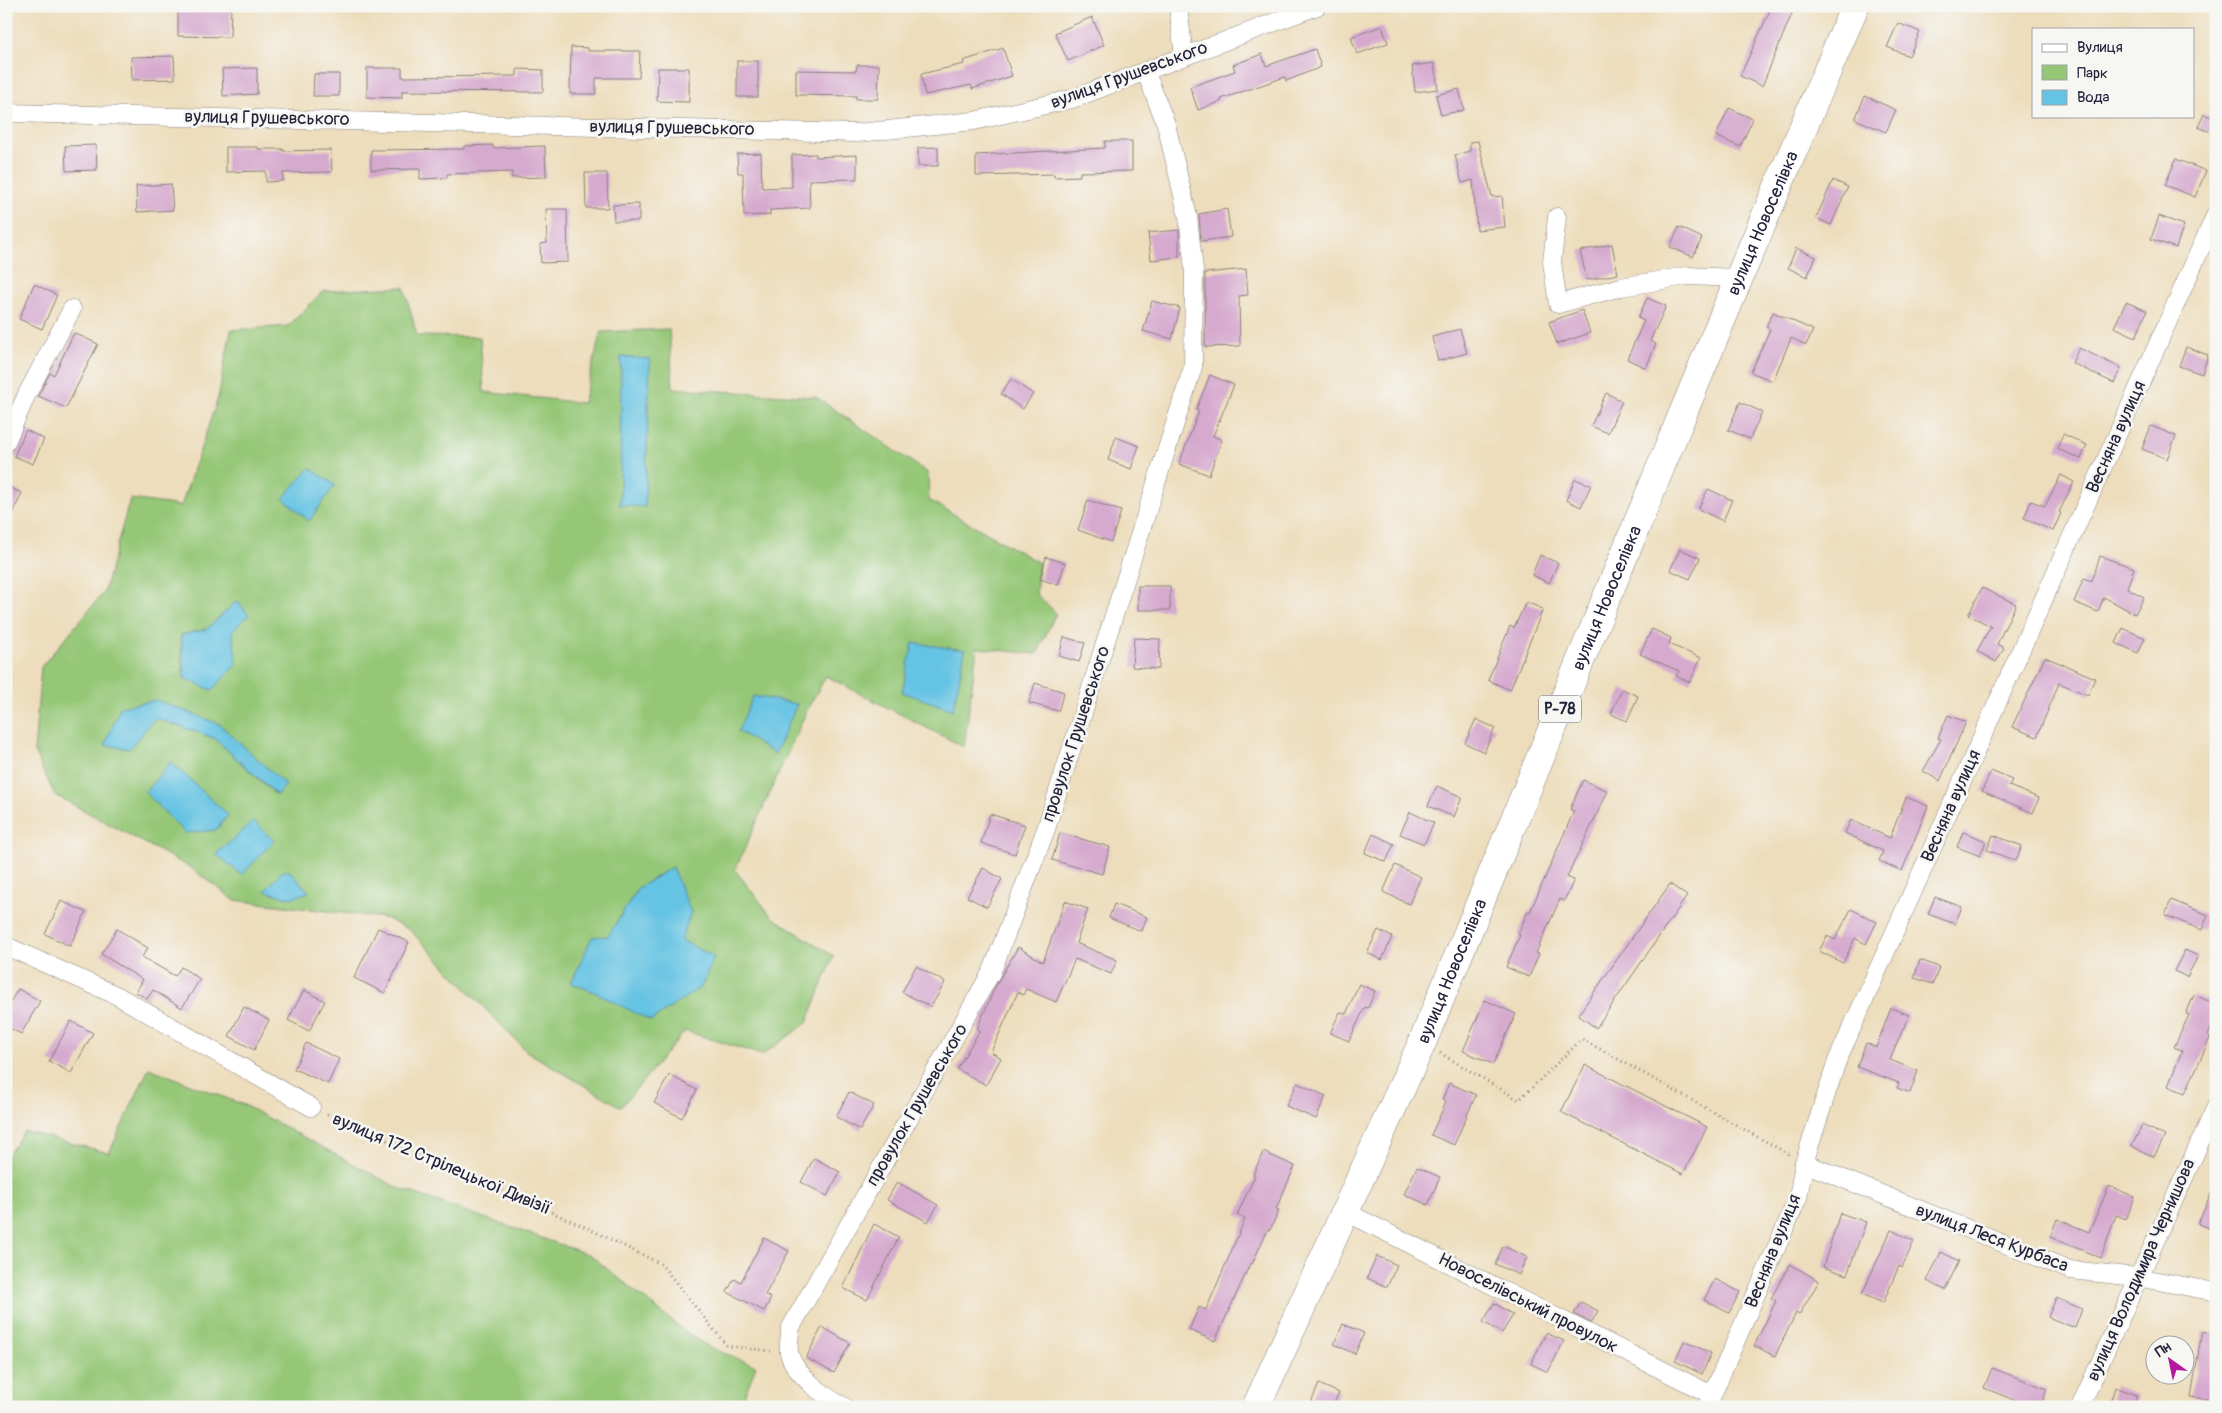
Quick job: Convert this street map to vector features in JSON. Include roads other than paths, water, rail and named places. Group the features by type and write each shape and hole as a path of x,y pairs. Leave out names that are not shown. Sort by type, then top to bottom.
{"main road":[{"name":"вулиця Новоселівка","path":"1256,1407 1422,1043 1739,278 1855,6"}],"street":[{"path":"1178,6 1184,56"},
{"name":"вулиця Грушевського","path":"6,113 858,133 974,121 1072,99 1317,6"},
{"name":"провулок Грушевського","path":"844,1407 831,1400 804,1377 789,1353 790,1329 992,971 1046,829 1193,368 1194,270 1188,217 1166,124 1146,72"},
{"name":"Весняна вулиця","path":"1710,1401 1798,1198 1804,1163 1837,1061 2216,214"},
{"path":"1557,217 1552,262 1558,304 1621,287 1686,276 1739,278"},
{"path":"6,442 27,394 72,309"},
{"name":"вулиця 172 Стрілецької Дивізії","path":"6,946 118,996 311,1107"},
{"name":"вулиця Володимира Чернишова","path":"2080,1407 2137,1277 2216,1107"},
{"name":"вулиця Леся Курбаса","path":"1804,1163 2070,1270 2137,1277 2216,1292"},
{"name":"Новоселівський провулок","path":"1344,1211 1710,1401"}],"water":[{"path":"621,357 650,359 645,507 620,505"},
{"path":"310,468 335,485 309,521 283,498"},
{"path":"237,601 249,615 232,631 237,664 212,690 185,679 181,635 207,629"},
{"path":"913,643 965,650 953,710 902,692"},
{"path":"753,696 797,704 775,754 738,731"},
{"path":"156,700 219,724 286,785 277,795 214,738 155,718 129,749 105,745 120,707"},
{"path":"171,762 228,815 216,830 185,833 145,792"},
{"path":"254,821 274,841 242,875 216,854"},
{"path":"672,867 691,912 681,940 714,957 702,986 651,1021 592,991 571,983 592,937 608,936 638,888"},
{"path":"282,871 290,871 309,892 291,898 265,891"}]}
